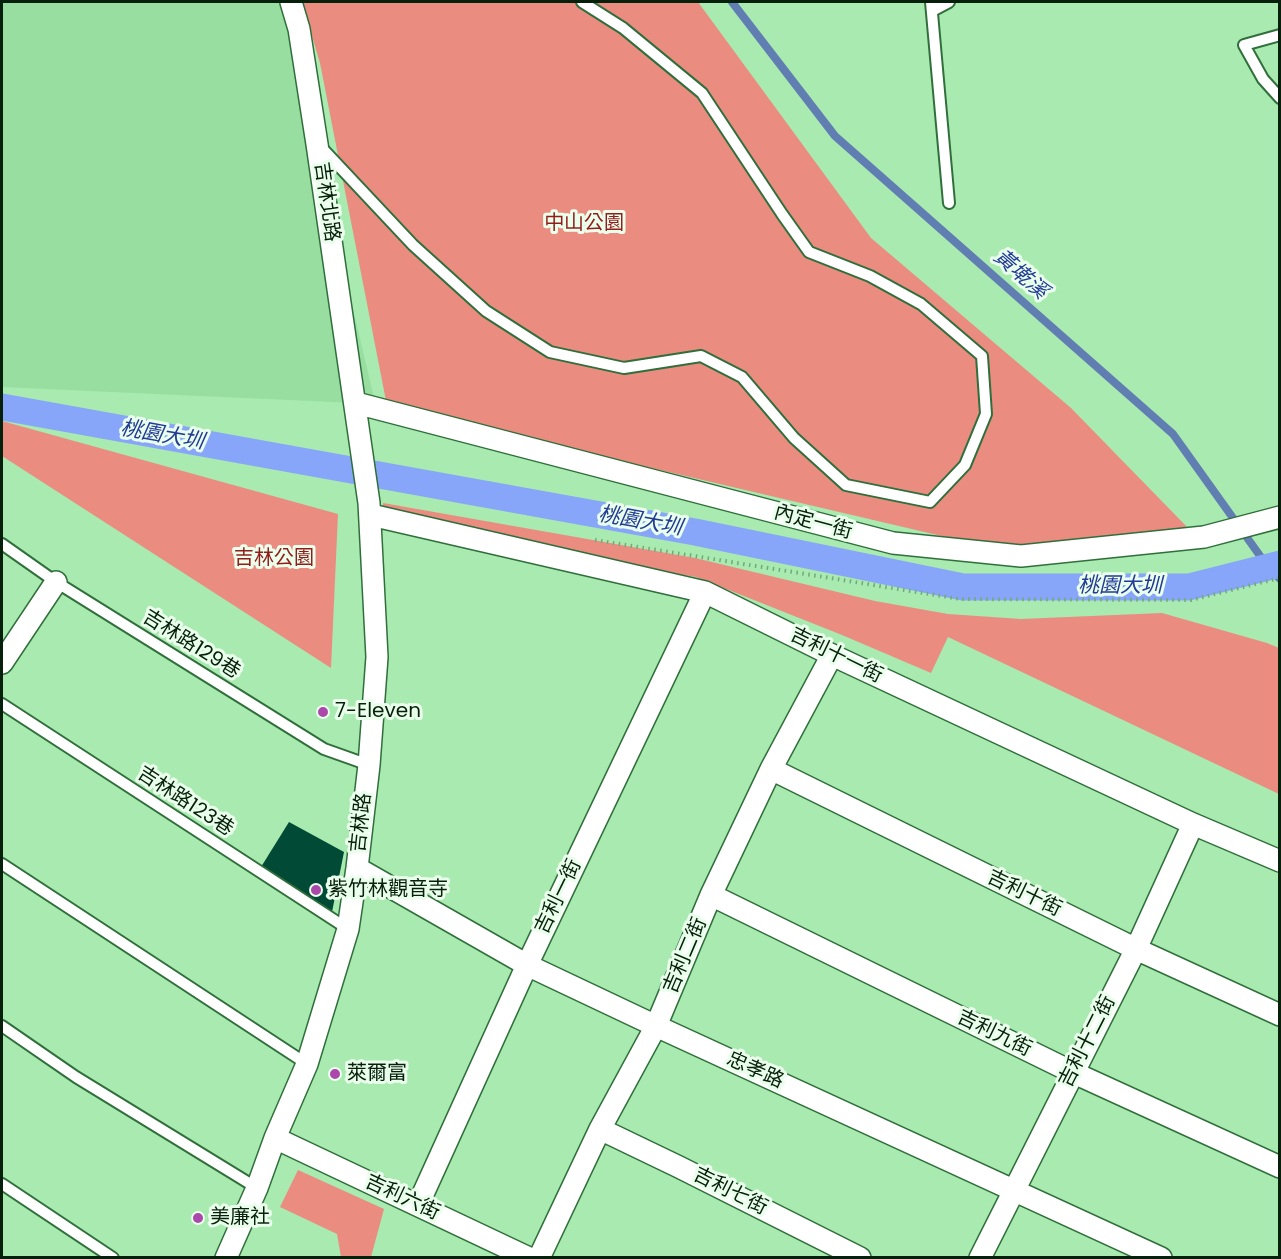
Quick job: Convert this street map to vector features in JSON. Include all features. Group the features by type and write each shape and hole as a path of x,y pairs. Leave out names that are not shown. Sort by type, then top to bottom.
{"street":[{"name":"吉林北路","path":"291,2 299,28 356,404"},
{"name":"吉林路","path":"226,1257 257,1188 274,1138 307,1064 348,929 369,765 377,657 370,515 356,404"},
{"name":"內定一街","path":"356,404 893,543 1021,556 1204,537 1274,518"},
{"name":"吉利十一街","path":"370,515 705,592 832,655 1193,824 1280,861"},
{"path":"2,663 56,582"},
{"name":"吉利一街","path":"418,1205 527,965 705,592"},
{"name":"吉利二街","path":"539,1257 600,1129 656,1026 711,895 771,769 832,655"},
{"name":"吉利十街","path":"771,769 1136,950 1280,1015"},
{"name":"吉利十二街","path":"980,1257 1013,1188 1136,950 1193,824"},
{"name":"忠孝路","path":"357,868 527,965 1161,1257"},
{"name":"吉利九街","path":"711,895 1072,1072 1280,1167"},
{"name":"吉利七街","path":"600,1129 860,1257"},
{"name":"吉利六街","path":"274,1138 529,1257"}],"lane":[{"path":"317,144 413,245 486,311 550,352 624,368 701,356 742,377 794,438 846,485 930,502 965,465 986,414 982,356 921,304 870,276 809,252 702,93 623,28 582,2"},
{"path":"949,2 931,6 949,203"},
{"path":"1280,35 1244,45 1263,80 1280,98"},
{"name":"吉林路129巷","path":"2,544 56,582 324,749 369,765"},
{"name":"吉林路123巷","path":"2,705 348,929"},
{"path":"2,864 307,1064"},
{"path":"2,1026 76,1077 257,1188"},
{"path":"2,1184 113,1257"}],"path":[{"path":"594,540 960,599 1191,600 1280,578"}],"shaded area":[{"path":"2,2 280,2 380,423 356,403 2,387"}],"green space":[{"name":"中山公園","path":"302,2 698,2 871,238 1071,408 1188,528 997,549 387,406 320,63"},
{"name":"吉林公園","path":"2,421 338,514 331,668 2,456"},
{"path":"383,503 695,558 875,601 948,614 1021,619 1162,613 1267,643 1279,648 1279,794 948,637 931,673 696,577 383,524"},
{"path":"298,1170 384,1209 371,1257 341,1257 337,1234 280,1207"}],"building":[{"name":"紫竹林觀音寺","path":"289,822 344,852 332,912 261,867"}],"waterway":[{"name":"黃墘溪","path":"732,2 835,136 1173,434 1268,567 1280,579"},
{"name":"桃園大圳","path":"2,407 695,532 963,587 1189,587 1280,564"}],"place":[{"name":"7-Eleven","path":"323,712"},
{"name":"紫竹林觀音寺","path":"316,890"},
{"name":"萊爾富","path":"335,1074"},
{"name":"美廉社","path":"198,1218"}]}
